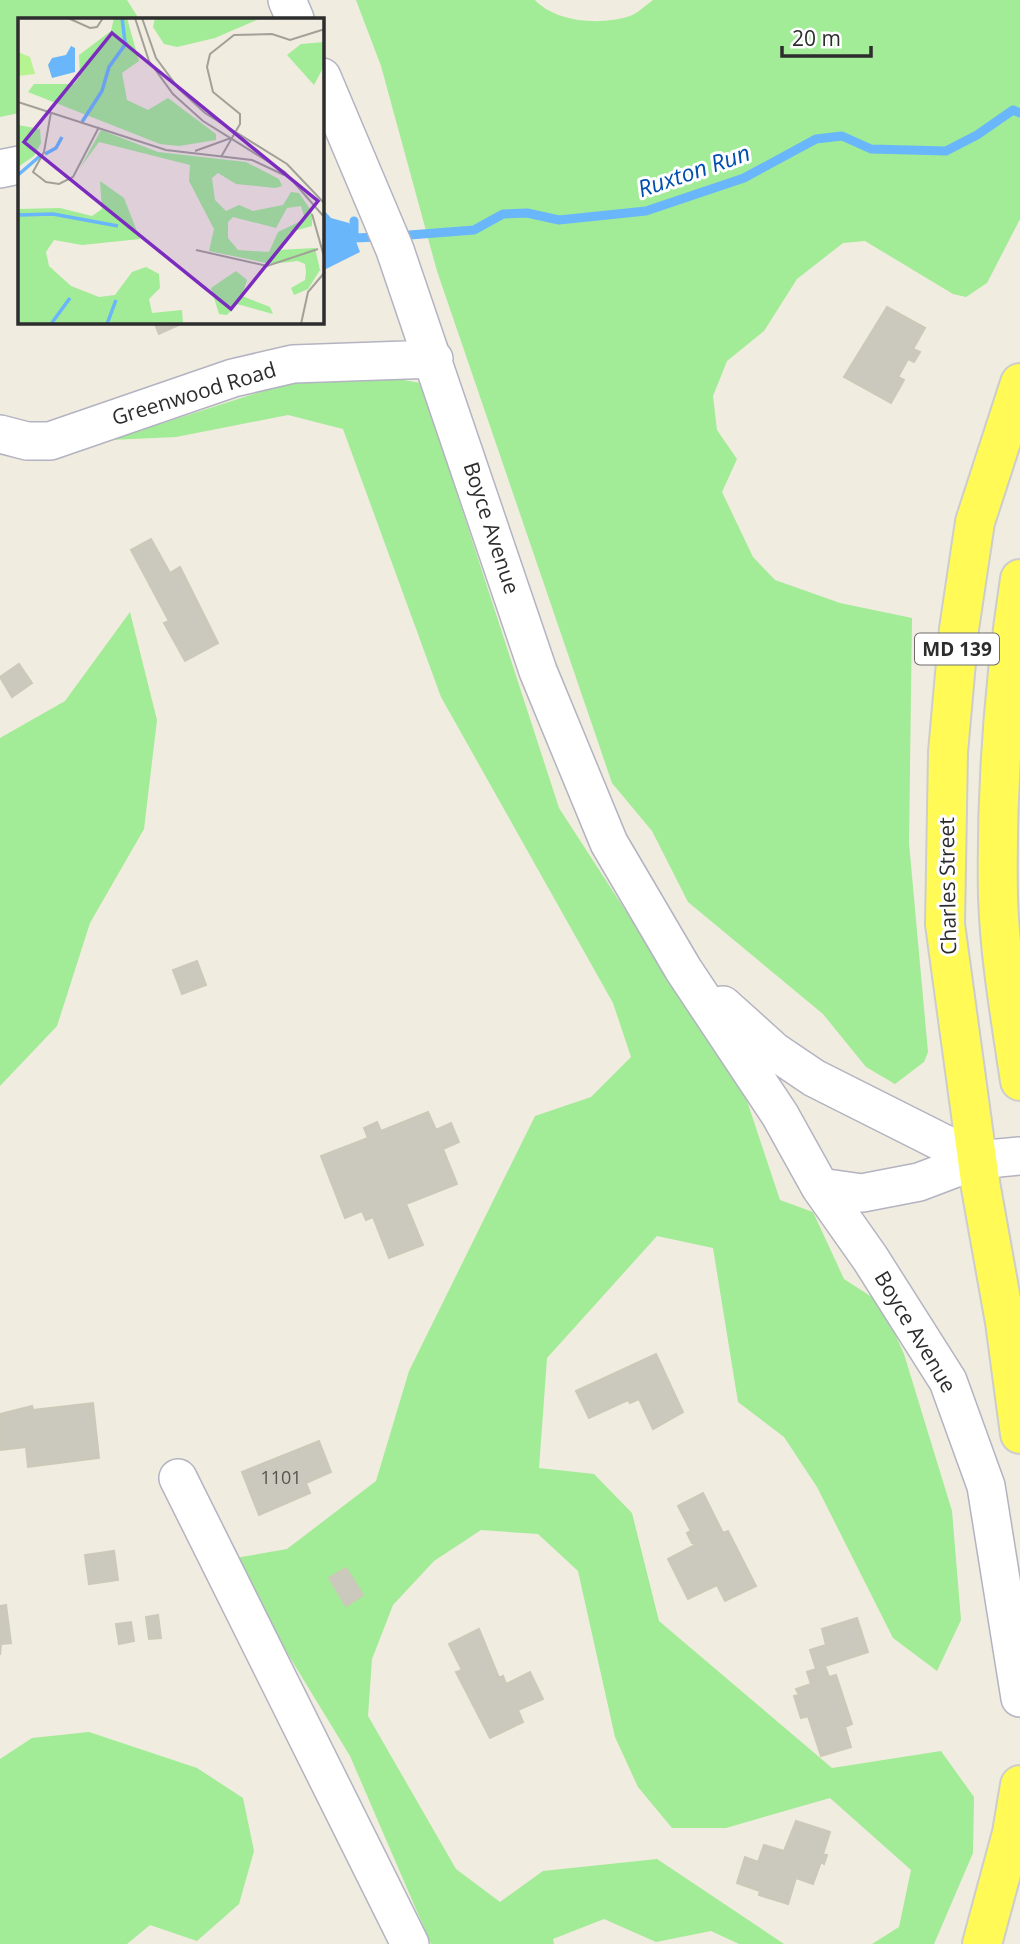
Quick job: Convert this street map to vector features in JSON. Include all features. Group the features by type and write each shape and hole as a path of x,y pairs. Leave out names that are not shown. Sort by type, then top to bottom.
{"main road":[{"name":"Charles Street","path":"1020,383 975,522 959,629 947,752 945,924 977,1160 1005,1322 1020,1434"},
{"name":"MD 139","path":"1020,579 1000,755 999,898 1008,1004 1020,1081"},
{"path":"982,1944 1012,1833 1020,1785"}],"street":[{"name":"Boyce Avenue","path":"324,82 389,235 434,359 538,671 609,843 683,969 780,1115 820,1187 870,1258 948,1381 986,1486 1020,1698"},
{"path":"0,169 18,165"},
{"name":"Greenwood Road","path":"0,434 27,441 50,441 233,378 293,364 434,359"},
{"name":"Boyce Avenue","path":"683,969 774,1051 814,1078 977,1160"},
{"path":"820,1187 862,1193 919,1182 977,1160 1020,1156"},
{"path":"178,1478 410,1944"}],"green space":[{"path":"0,0 127,0 138,18 18,18 18,113 0,117"},
{"path":"356,0 535,0 554,13 566,17 606,21 630,16 653,0 1020,0 1020,219 987,283 966,297 953,294 865,241 843,243 797,279 764,331 727,361 713,396 717,430 737,459 722,492 753,557 775,580 840,603 912,618 909,843 928,1052 924,1062 895,1084 866,1067 823,1014 688,902 652,831 612,783 437,271 381,66"},
{"path":"358,372 421,383 559,808 745,1095 780,1200 813,1212 844,1279 881,1303 904,1354 952,1511 961,1620 937,1671 893,1638 817,1487 784,1437 738,1402 713,1248 657,1236 547,1358 539,1468 594,1474 632,1513 659,1621 832,1768 941,1751 974,1797 973,1853 934,1944 872,1944 899,1927 911,1870 830,1798 726,1828 672,1828 638,1787 615,1737 578,1571 538,1534 481,1530 434,1561 393,1605 372,1659 368,1716 456,1869 500,1902 543,1871 657,1859 784,1944 739,1944 711,1931 656,1942 604,1919 553,1939 554,1944 431,1944 350,1756 230,1559 287,1549 376,1481 409,1371 535,1116 591,1097 631,1057 613,1003 441,697 343,429 288,415 176,437 110,440 279,386"},
{"path":"130,612 157,720 144,829 90,923 57,1026 0,1086 0,738 65,701"},
{"path":"89,1732 197,1768 243,1798 254,1851 239,1904 197,1941 150,1925 127,1944 0,1944 0,1759 32,1738"}],"water":[{"path":"324,210 331,218 349,223 360,252 324,270"}],"building":[{"path":"887,307 925,328 913,349 920,352 914,362 908,359 898,377 904,380 891,403 844,377"},
{"path":"155,324 181,324 159,334"},
{"path":"151,539 170,573 180,567 218,643 185,661 164,623 169,621 131,550"},
{"path":"19,664 32,683 12,697 0,677"},
{"path":"197,961 206,985 182,994 173,970"},
{"path":"428,1112 436,1130 451,1123 459,1142 443,1149 457,1184 406,1204 423,1245 389,1258 373,1217 366,1220 362,1211 345,1218 321,1156 368,1138 364,1128 377,1122 381,1131"},
{"path":"656,1354 683,1412 653,1429 639,1399 630,1403 628,1400 589,1418 576,1391"},
{"path":"93,1403 99,1458 28,1467 26,1447 0,1450 0,1414 32,1406 33,1410"},
{"path":"319,1441 331,1472 306,1483 310,1493 259,1515 242,1472"},
{"path":"703,1493 723,1533 728,1531 756,1586 725,1601 717,1585 688,1599 668,1559 697,1544 692,1543 687,1533 691,1531 678,1506"},
{"path":"114,1551 118,1580 89,1584 85,1555"},
{"path":"346,1568 363,1595 346,1606 329,1578"},
{"path":"6,1605 11,1643 1,1644 0,1655 0,1606"},
{"path":"158,1615 161,1638 149,1639 146,1617"},
{"path":"857,1618 868,1652 825,1666 829,1677 836,1675 852,1724 845,1727 851,1747 821,1756 808,1716 801,1718 794,1696 799,1695 796,1689 811,1684 807,1672 816,1669 810,1650 826,1645 822,1629"},
{"path":"131,1622 134,1641 119,1644 116,1624"},
{"path":"479,1629 499,1678 503,1676 506,1684 530,1672 543,1699 518,1710 523,1722 490,1738 456,1672 462,1670 449,1644"},
{"path":"796,1821 830,1832 823,1854 827,1855 824,1864 821,1862 813,1884 796,1878 788,1904 759,1895 760,1891 737,1883 745,1857 758,1862 764,1845 784,1851"}],"waterway":[{"name":"Ruxton Run","path":"397,236 474,230 503,214 527,213 559,220 646,211 744,178 816,139 842,136 871,149 946,151 977,135 1013,110 1020,113"},
{"path":"354,221 354,238"},
{"name":"Ruxton Run","path":"324,246 354,238 380,237"}]}
